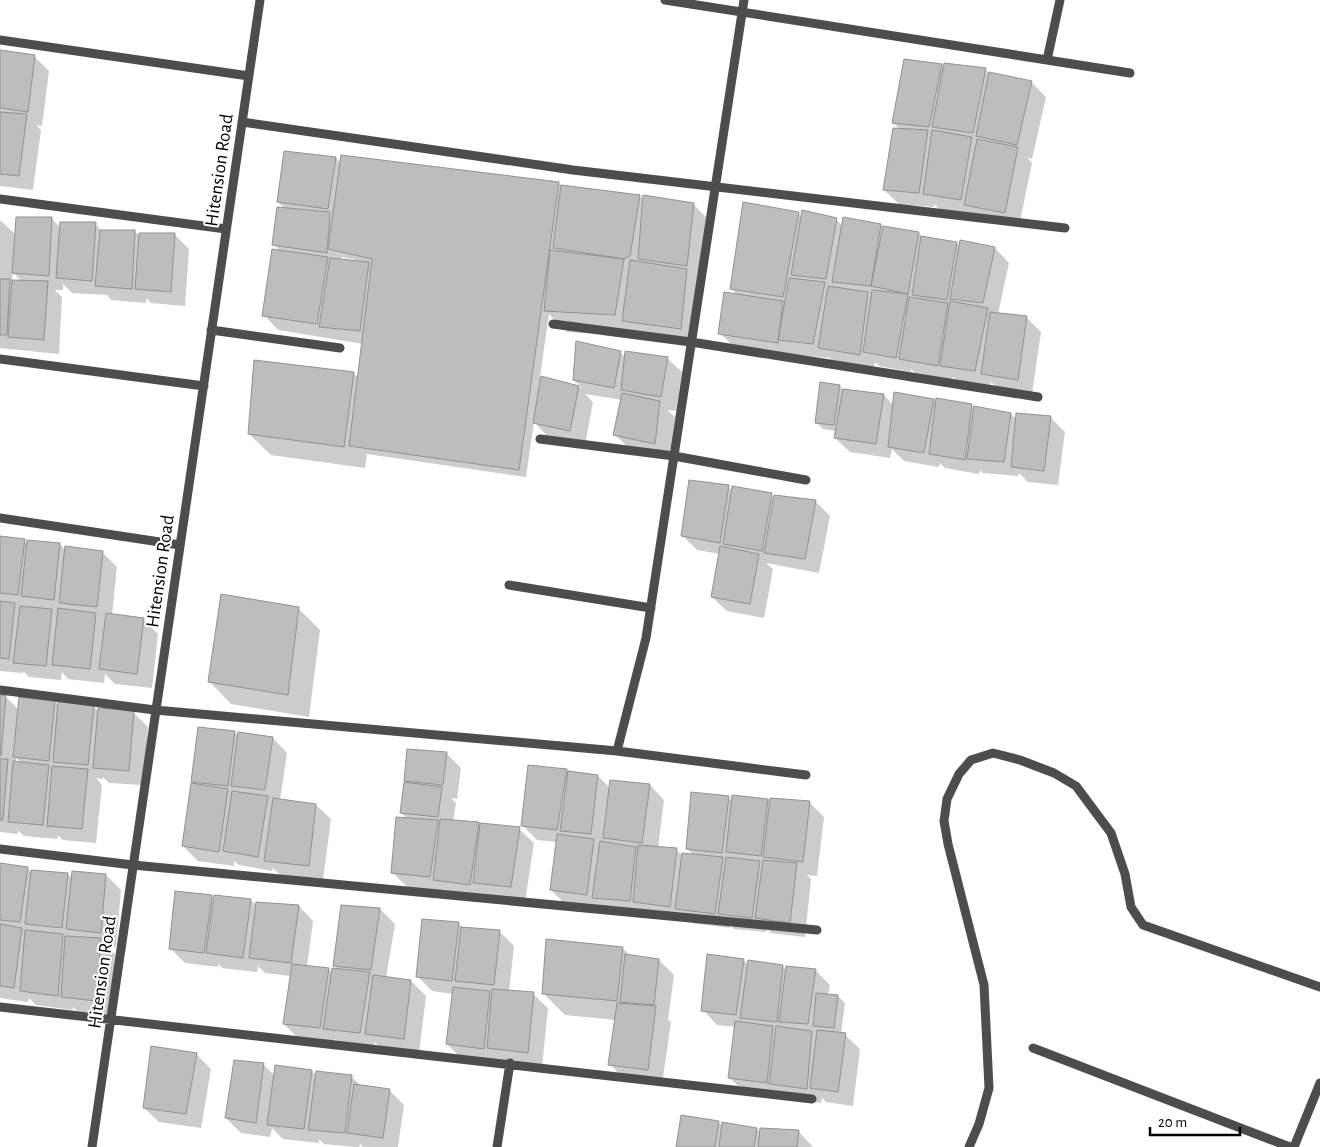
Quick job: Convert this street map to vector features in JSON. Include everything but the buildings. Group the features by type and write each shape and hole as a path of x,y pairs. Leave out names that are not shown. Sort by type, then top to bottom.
{"street":[{"name":"Hitension Road","path":"92,1147 260,0"},
{"path":"665,0 1130,74"},
{"path":"617,751 646,638 744,0"},
{"path":"1047,60 1060,0"},
{"path":"0,40 249,76"},
{"path":"242,122 573,170 1065,228"},
{"path":"0,199 226,229"},
{"path":"553,324 691,342 1038,397"},
{"path":"211,330 340,348"},
{"path":"0,359 204,386"},
{"path":"540,439 674,456 806,480"},
{"path":"0,518 180,545"},
{"path":"509,585 650,608"},
{"path":"0,690 155,710 617,751 806,775"},
{"path":"969,1147 979,1124 989,1088 984,985 948,844 944,821 947,798 959,774 971,760 992,753 1020,760 1054,773 1076,786 1111,833 1124,874 1131,907 1143,925 1320,987"},
{"path":"0,849 133,865 817,930"},
{"path":"0,1007 812,1099"},
{"path":"1033,1048 1290,1147"},
{"path":"497,1147 510,1064"},
{"path":"1294,1147 1320,1083"}]}
